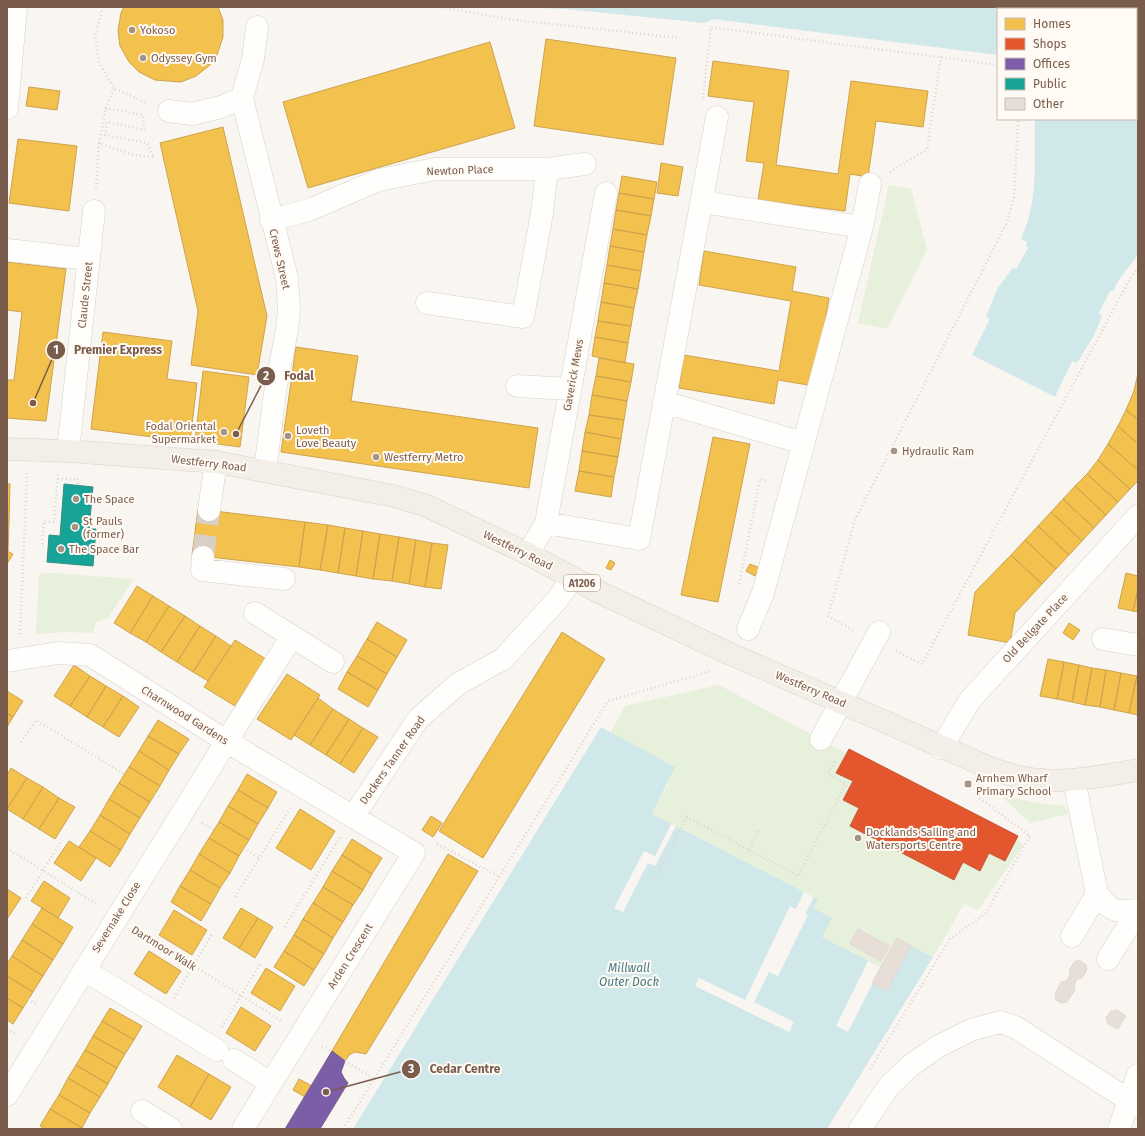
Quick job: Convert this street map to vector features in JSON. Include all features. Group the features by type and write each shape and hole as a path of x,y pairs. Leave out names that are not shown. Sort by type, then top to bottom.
{"main road":[{"name":"Westferry Road","path":"18,449 216,462 266,470 394,496 427,506 528,554 601,593 726,652 841,702 941,748 988,767 1022,777 1050,780 1074,780 1138,770"}],"street":[{"path":"7,108 16,7"},
{"path":"169,111 192,114 221,107 242,98 253,59 257,28"},
{"name":"Crews Street","path":"242,98 271,220 287,278 289,309 287,330 276,386 266,470"},
{"path":"546,523 639,539 717,117"},
{"name":"Newton Place","path":"271,220 309,210 379,180 435,169 546,169 585,164"},
{"path":"427,303 523,317 542,212 546,169"},
{"path":"748,628 763,594 862,227 870,184"},
{"name":"Gaverick Mews","path":"528,554 546,523 606,193"},
{"path":"702,202 862,227"},
{"name":"Claude Street","path":"64,451 94,211"},
{"path":"7,250 89,259"},
{"path":"517,386 570,389"},
{"path":"664,402 803,443"},
{"path":"209,510 216,462"},
{"name":"Old Bellgate Place","path":"941,748 970,700 1138,516"},
{"path":"203,557 202,570 284,579"},
{"name":"Dockers Tanner Road","path":"353,816 418,719 458,684 503,659 557,600 573,578"},
{"path":"255,613 333,662"},
{"name":"Severnake Close","path":"7,1095 116,917 292,636"},
{"path":"824,749 841,702 877,638"},
{"path":"1103,638 1138,645"},
{"name":"Charnwood Gardens","path":"13,660 58,653 90,655 226,740 353,816"},
{"path":"1074,780 1097,894 1106,906 1122,913 1138,910"},
{"path":"353,816 414,853"},
{"name":"Arden Crescent","path":"243,1129 414,853"},
{"path":"1072,936 1097,894"},
{"path":"1108,958 1138,910"},
{"path":"84,970 271,1083"},
{"path":"860,1129 889,1086 910,1066 938,1047 971,1030 1000,1022 1015,1027 1134,1103"},
{"path":"1119,1129 1134,1103 1138,1075"},
{"path":"142,1111 171,1129"}],"path":[{"path":"103,7 95,36 99,63 114,88 140,101 169,111"},
{"path":"442,7 508,19 680,38"},
{"path":"717,117 701,115 711,27 940,56 997,65"},
{"path":"870,184 927,149 940,56"},
{"path":"94,211 100,143 106,108 114,88"},
{"path":"100,143 133,155 154,157 146,143 105,135 107,122 144,130 143,115 106,108"},
{"path":"1018,120 1014,197 1007,222 855,520 828,616 877,638 922,664 1131,277 1138,268"},
{"path":"13,660 18,449"},
{"path":"48,546 42,546 44,521 54,522 58,479 64,451"},
{"path":"58,479 78,480 77,485"},
{"path":"737,591 760,479 792,486"},
{"path":"343,1129 498,876 608,701 714,670 726,652"},
{"path":"21,742 36,720 124,774"},
{"path":"824,749 834,762 828,774 850,786"},
{"path":"655,878 687,817 798,876 846,784"},
{"path":"235,897 303,787"},
{"path":"866,1075 950,939 986,913 1030,836 979,798"},
{"path":"285,927 353,816"},
{"path":"749,850 759,829"},
{"path":"414,853 424,837 498,876"},
{"path":"26,898 62,840"},
{"name":"Dartmoor Walk","path":"7,848 302,1034"},
{"path":"244,848 260,858"},
{"path":"162,1017 212,934"},
{"path":"221,1052 241,995 260,964"},
{"path":"345,1061 374,1079"}],"green space":[{"path":"889,185 911,189 927,250 887,329 858,323"},
{"path":"52,573 134,579 108,618 96,622 93,633 66,632 36,634 39,574"},
{"name":"Docklands Sailing and Watersports Centre","path":"719,685 846,753 849,749 1018,836 1017,840 1024,844 978,910 964,904 933,957 911,946 886,991 872,983 881,967 822,937 813,908 818,899 652,814 670,780 611,732 625,706"},
{"path":"999,794 1031,802 1064,806 1069,814 1030,823"}],"water":[{"path":"514,7 1138,7 1138,255 1120,278 1113,291 1110,291 1099,313 1102,317 1093,337 1077,363 1072,361 1055,397 972,355 990,319 986,317 997,289 1013,268 1016,269 1028,248 1026,245 1027,242 1021,239 1027,225 1033,195 1035,120 1137,120 1137,8 997,8 997,55 713,19 705,23 566,9"},
{"name":"Millwall Outer Dock","path":"601,727 675,767 652,814 818,899 813,908 832,918 822,937 881,967 872,983 886,991 911,946 933,957 827,1129 353,1129"}],"pier":[{"path":"671,824 676,826 655,866 648,863 623,912 614,908 644,851 655,856"},
{"path":"804,892 814,897 805,914 808,915 778,976 769,972 754,1002 794,1022 789,1032 695,986 699,978 745,1000 790,906 796,909"},
{"path":"868,961 881,967 848,1032 836,1026"}],"building: Homes":[{"path":"124,7 218,7 223,20 223,37 217,55 210,65 196,76 181,82 155,80 139,72 129,62 120,46 118,31 121,13"},
{"path":"546,39 676,58 663,145 534,126"},
{"path":"490,42 515,128 308,188 283,102"},
{"path":"713,61 789,71 776,165 838,174 851,81 928,91 923,127 876,121 868,177 850,174 845,211 758,200 764,163 746,161 754,102 708,96"},
{"path":"29,87 60,91 57,110 26,106"},
{"path":"223,127 267,316 257,375 191,365 198,311 160,143"},
{"path":"18,139 77,146 69,211 9,203"},
{"path":"661,163 683,167 678,196 657,193"},
{"path":"622,176 657,182 654,199 619,193"},
{"path":"619,193 654,199 651,216 616,210"},
{"path":"616,210 651,216 647,235 613,229"},
{"path":"613,229 647,235 644,252 610,246"},
{"path":"610,246 644,252 641,271 607,265"},
{"path":"704,251 796,267 792,291 829,298 814,386 778,380 774,404 679,388 684,355 779,371 791,301 699,285"},
{"path":"7,262 66,269 46,421 7,418 7,380 14,380 22,312 7,310"},
{"path":"607,265 641,271 638,289 604,283"},
{"path":"604,283 638,289 634,308 601,302"},
{"path":"601,302 634,308 631,326 598,321"},
{"path":"598,321 631,326 628,343 595,337"},
{"path":"103,332 172,341 167,379 197,383 190,442 91,429"},
{"path":"595,337 628,343 625,363 592,356"},
{"path":"296,347 358,356 351,401 538,428 529,488 281,452"},
{"path":"599,358 634,364 631,382 596,376"},
{"path":"203,371 249,377 240,447 195,441"},
{"path":"1138,373 1138,395 1134,391"},
{"path":"596,376 631,382 627,401 592,395"},
{"path":"1134,391 1138,395 1138,420 1126,410"},
{"path":"592,395 627,401 624,420 589,415"},
{"path":"1126,410 1138,420 1138,444 1118,426"},
{"path":"589,415 624,420 621,439 585,432"},
{"path":"1118,426 1138,444 1138,470 1108,444"},
{"path":"585,432 621,439 618,457 582,451"},
{"path":"713,437 750,444 718,602 681,595"},
{"path":"1108,444 1138,470 1138,481 1130,489 1098,460"},
{"path":"582,451 618,457 614,477 579,471"},
{"path":"1098,460 1130,489 1118,502 1087,474"},
{"path":"579,471 614,477 611,497 575,491"},
{"path":"1087,474 1118,502 1106,515 1075,486"},
{"path":"7,484 10,484 9,522 7,522"},
{"path":"1075,486 1106,515 1094,528 1063,499"},
{"path":"1063,499 1094,528 1082,541 1051,512"},
{"path":"198,509 305,522 299,567 192,555"},
{"path":"1051,512 1082,541 1069,555 1038,526"},
{"path":"7,522 9,522 8,551 7,551"},
{"path":"305,522 328,525 320,570 299,567"},
{"path":"328,525 345,528 338,573 320,570"},
{"path":"1038,526 1069,555 1056,569 1025,540"},
{"path":"345,528 363,531 356,576 338,573"},
{"path":"363,531 380,534 373,579 356,576"},
{"path":"380,534 399,537 392,581 373,579"},
{"path":"399,537 416,540 409,584 392,581"},
{"path":"416,540 432,543 425,587 409,584"},
{"path":"1025,540 1056,569 1042,584 1011,555"},
{"path":"432,543 448,545 441,589 425,587"},
{"path":"7,551 13,554 7,564"},
{"path":"1011,555 1042,584 1015,613 1010,643 968,635 975,592"},
{"path":"610,560 615,563 611,570 606,568"},
{"path":"750,564 760,568 755,576 746,571"},
{"path":"1126,573 1138,576 1138,589 1133,611 1118,608"},
{"path":"137,586 153,596 130,633 114,623"},
{"path":"1138,589 1138,612 1133,611"},
{"path":"153,596 169,606 146,642 130,633"},
{"path":"169,606 185,616 161,652 146,642"},
{"path":"185,616 200,626 177,662 161,652"},
{"path":"377,622 407,640 397,657 367,639"},
{"path":"1069,623 1080,630 1073,640 1063,633"},
{"path":"200,626 216,636 193,672 177,662"},
{"path":"562,632 605,659 483,858 439,831"},
{"path":"216,636 231,646 208,681 193,672"},
{"path":"367,639 397,657 387,674 357,656"},
{"path":"235,640 266,659 235,706 204,687"},
{"path":"357,656 387,674 378,690 347,672"},
{"path":"1048,659 1064,662 1057,699 1040,696"},
{"path":"1064,662 1079,665 1072,702 1057,699"},
{"path":"74,665 90,676 70,706 54,696"},
{"path":"1079,665 1092,668 1085,705 1072,702"},
{"path":"1092,668 1106,670 1100,707 1085,705"},
{"path":"1106,670 1121,673 1114,710 1100,707"},
{"path":"347,672 378,690 368,707 338,689"},
{"path":"1121,673 1137,676 1129,713 1114,710"},
{"path":"287,674 320,695 291,740 257,719"},
{"path":"90,676 106,686 87,717 70,706"},
{"path":"1138,676 1138,715 1129,713"},
{"path":"106,686 123,696 103,727 87,717"},
{"path":"7,691 23,701 13,717 7,713"},
{"path":"123,696 139,707 119,737 103,727"},
{"path":"318,698 333,709 310,745 294,735"},
{"path":"333,709 349,719 326,755 310,745"},
{"path":"7,713 13,717 7,727"},
{"path":"349,719 363,728 340,764 326,755"},
{"path":"158,720 189,739 179,754 148,736"},
{"path":"363,728 378,737 354,773 340,764"},
{"path":"148,736 179,754 169,770 139,751"},
{"path":"139,751 169,770 160,786 129,767"},
{"path":"129,767 160,786 150,802 119,783"},
{"path":"11,768 27,778 7,809 7,775"},
{"path":"247,774 277,792 268,808 238,790"},
{"path":"27,778 43,787 23,819 7,809"},
{"path":"119,783 150,802 140,818 109,799"},
{"path":"43,787 59,798 39,829 23,819"},
{"path":"238,790 268,808 258,824 228,806"},
{"path":"59,798 75,807 55,839 39,829"},
{"path":"109,799 140,818 130,834 100,815"},
{"path":"228,806 258,824 249,840 219,822"},
{"path":"300,809 335,831 311,870 276,848"},
{"path":"100,815 130,834 121,850 90,831"},
{"path":"431,816 442,823 433,837 422,830"},
{"path":"219,822 249,840 239,856 209,838"},
{"path":"90,831 121,850 110,867 79,847"},
{"path":"209,838 239,856 230,873 199,854"},
{"path":"352,839 382,858 372,874 342,855"},
{"path":"69,841 96,858 81,881 54,863"},
{"path":"199,854 230,873 220,888 190,870"},
{"path":"448,854 478,871 366,1054 355,1052 349,1055 345,1061 332,1051"},
{"path":"342,855 372,874 363,890 332,871"},
{"path":"190,870 220,888 211,904 180,886"},
{"path":"332,871 363,890 353,905 323,887"},
{"path":"44,881 70,898 58,918 31,901"},
{"path":"180,886 211,904 201,921 171,902"},
{"path":"323,887 353,905 343,922 313,903"},
{"path":"7,889 21,898 7,919"},
{"path":"313,903 343,922 333,938 303,919"},
{"path":"42,908 73,927 63,944 32,924"},
{"path":"241,908 258,918 239,948 223,938"},
{"path":"174,910 207,930 192,955 159,935"},
{"path":"258,918 273,927 255,958 239,948"},
{"path":"303,919 333,938 324,954 294,935"},
{"path":"32,924 63,944 53,960 22,940"},
{"path":"294,935 324,954 314,970 284,951"},
{"path":"22,940 53,960 43,976 12,956"},
{"path":"149,951 181,971 166,994 134,974"},
{"path":"284,951 314,970 304,986 274,967"},
{"path":"12,956 43,976 33,992 7,976 7,964"},
{"path":"266,968 295,986 280,1011 251,993"},
{"path":"7,976 33,992 23,1008 7,998"},
{"path":"7,998 23,1008 13,1024 7,1020"},
{"path":"241,1007 271,1026 255,1051 226,1033"},
{"path":"110,1008 142,1026 134,1040 102,1021"},
{"path":"102,1021 134,1040 125,1054 93,1036"},
{"path":"93,1036 125,1054 117,1068 85,1050"},
{"path":"85,1050 117,1068 108,1084 76,1065"},
{"path":"177,1055 209,1074 190,1107 158,1087"},
{"path":"76,1065 108,1084 100,1097 68,1078"},
{"path":"209,1074 231,1087 211,1120 190,1107"},
{"path":"68,1078 100,1097 90,1113 59,1095"},
{"path":"299,1079 312,1086 305,1097 293,1090"},
{"path":"59,1095 90,1113 82,1128 50,1109"},
{"path":"50,1109 82,1128 45,1129 40,1126"}],"building: Shops":[{"name":"Docklands Sailing and Watersports Centre","path":"849,749 1018,836 1005,861 989,853 980,871 963,862 954,880 850,826 859,808 843,800 853,781 836,773"}],"building: Offices":[{"path":"332,1051 345,1061 341,1072 348,1083 320,1129 285,1129"}],"building: Public":[{"name":"St Pauls (former)","path":"64,484 93,487 89,529 96,529 93,566 47,562 49,535 60,536"}],"building: Other":[{"path":"858,929 889,946 881,961 850,944"},
{"path":"897,938 911,946 886,991 872,983"},
{"path":"1079,960 1086,965 1087,970 1082,978 1077,979 1074,986 1075,990 1067,1002 1061,1003 1056,1000 1055,994 1061,982 1066,981 1070,975 1069,971 1074,962"},
{"path":"1117,1010 1126,1016 1118,1029 1108,1024 1106,1018 1111,1011"}],"tunnel":[{"path":"203,557 209,510"}],"place":[{"name":"Yokoso","path":"132,30"},
{"name":"Odyssey Gym","path":"143,58"},
{"name":"Premier Express","path":"33,403"},
{"name":"Fodal Oriental Supermarket","path":"224,432"},
{"name":"Fodal","path":"236,434"},
{"name":"Loveth Love Beauty","path":"288,436"},
{"name":"Hydraulic Ram","path":"894,451"},
{"name":"Westferry Metro","path":"376,457"},
{"name":"The Space","path":"76,499"},
{"name":"St Pauls (former)","path":"75,527"},
{"name":"The Space Bar","path":"61,549"},
{"name":"Arnhem Wharf Primary School","path":"968,784"},
{"name":"Docklands Sailing and Watersports Centre","path":"858,838"},
{"name":"Cedar Centre","path":"326,1092"}]}
